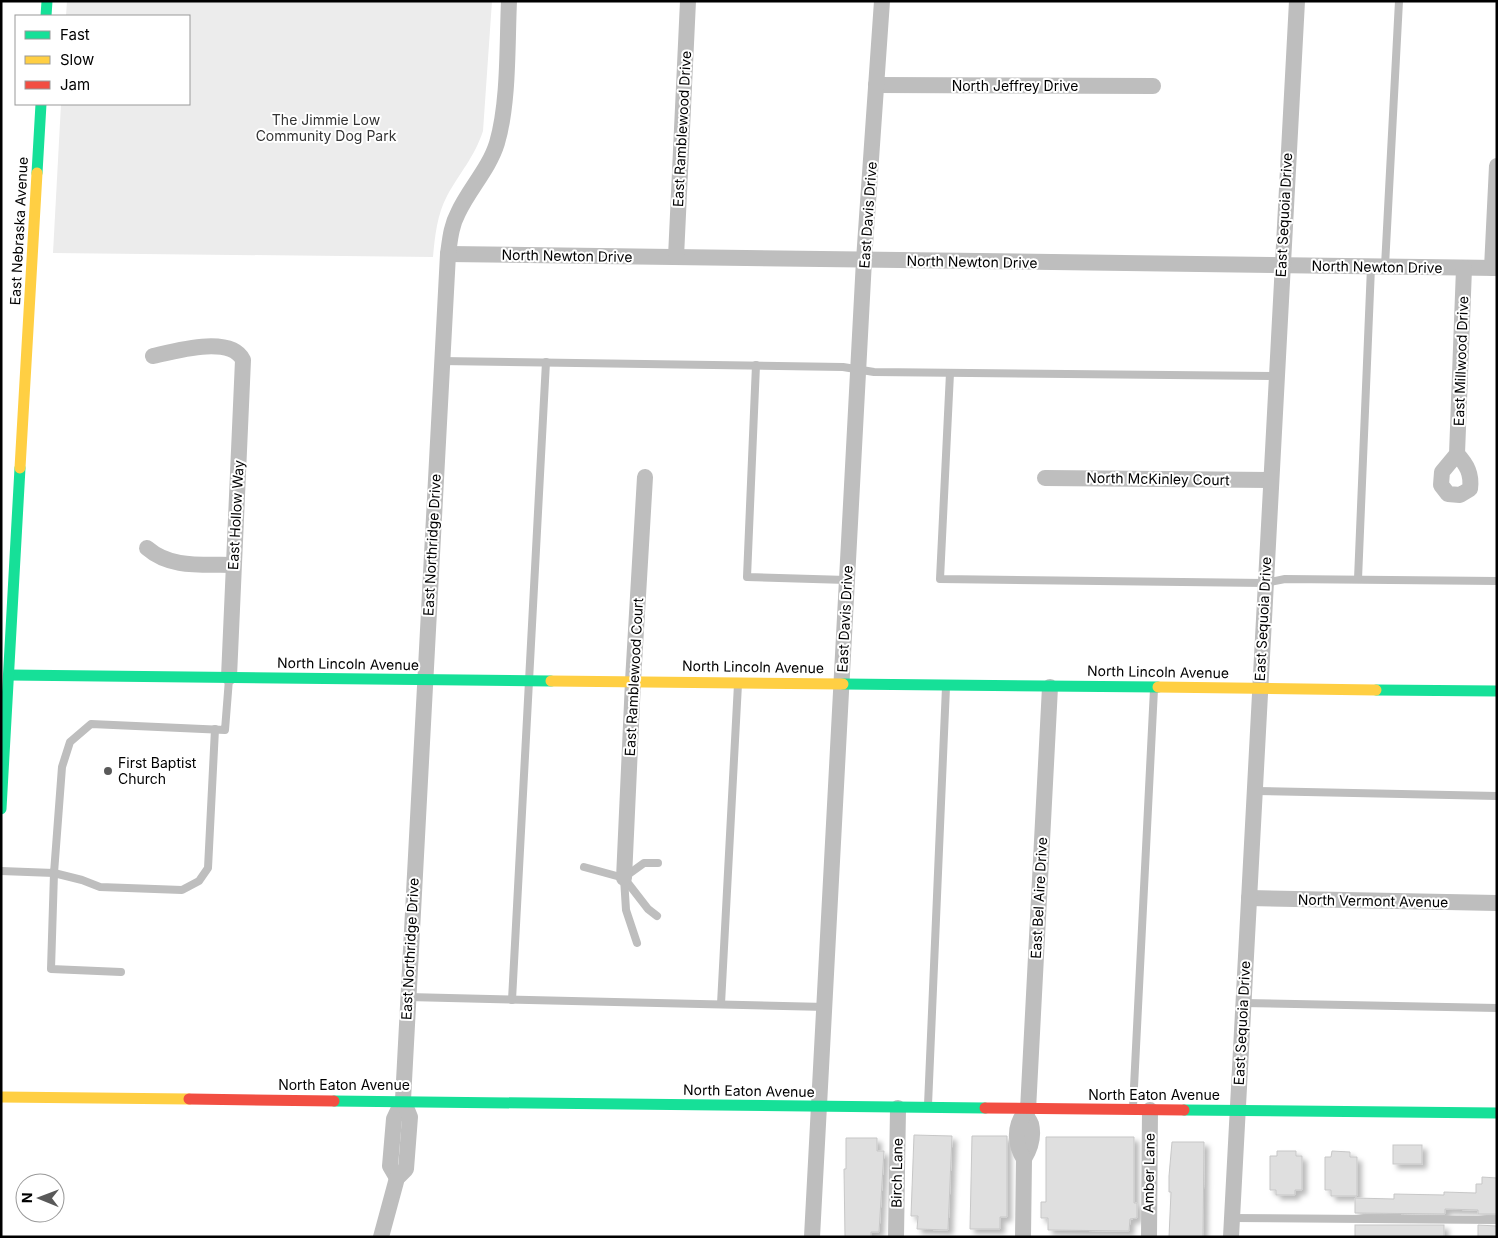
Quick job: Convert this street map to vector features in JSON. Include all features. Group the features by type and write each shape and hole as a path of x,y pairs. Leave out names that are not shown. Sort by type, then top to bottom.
{"street":[{"path":"46,15 47,1"},
{"name":"East Northridge Drive","path":"381,1237 397,1178 406,1169 410,1143 410,1117 403,1100 448,254 451,231 457,214 488,164 497,143 502,120 509,1"},
{"name":"East Ramblewood Drive","path":"676,257 688,1"},
{"name":"East Davis Drive","path":"812,1237 826,1007 864,260 882,1"},
{"name":"East Sequoia Drive","path":"1231,1237 1296,1"},
{"name":"North Jeffrey Drive","path":"876,85 1153,86"},
{"name":"East Nebraska Avenue","path":"1,809 41,105"},
{"path":"1494,268 1497,166"},
{"name":"North Newton Drive","path":"448,254 1494,268"},
{"name":"East Millwood Drive","path":"1457,454 1464,268"},
{"name":"East Hollow Way","path":"153,356 182,349 205,347 232,349 240,354 244,371 229,677"},
{"name":"East Ramblewood Court","path":"624,878 645,477"},
{"name":"North McKinley Court","path":"1045,478 1270,480"},
{"path":"147,548 158,557 173,563 233,565"},
{"name":"North Lincoln Avenue","path":"9,674 1497,691"},
{"name":"East Bel Aire Drive","path":"1023,1237 1024,1159 1030,1149 1031,1128 1026,1111 1050,687"},
{"name":"North Vermont Avenue","path":"1249,898 1497,903"},
{"name":"North Eaton Avenue","path":"1,1097 928,1107 1026,1111 1150,1110 1497,1113"},
{"name":"Birch Lane","path":"896,1237 898,1108"},
{"name":"Amber Lane","path":"1149,1237 1150,1110"}],"lane":[{"path":"1358,579 1378,267 1399,1"},
{"path":"441,361 756,366 950,373 1275,376"},
{"path":"512,1000 546,362"},
{"path":"756,366 747,577 847,580"},
{"path":"950,373 940,578 1265,584 1286,579 1497,581"},
{"path":"121,972 51,969 54,873 62,767 70,742 91,724 225,730 229,677"},
{"path":"721,1004 738,682"},
{"path":"928,1107 946,684"},
{"path":"1133,1110 1154,687"},
{"path":"1,871 54,873 100,887 182,890 199,881 208,868 215,729"},
{"path":"1254,791 1497,796"},
{"path":"624,878 644,863 658,863"},
{"path":"584,867 624,878 648,909 658,916"},
{"path":"624,878 626,910 637,943"},
{"path":"408,997 826,1007"},
{"path":"1244,1003 1497,1008"},
{"path":"1232,1218 1497,1220"}],"green space":[{"name":"The Jimmie Low Community Dog Park","path":"67,1 492,1 483,131 471,157 444,203 437,226 433,257 53,253 61,105 190,105 190,15 66,15"}],"building":[{"path":"914,1135 952,1136 948,1230 917,1229 918,1216 911,1216"},
{"path":"972,1136 1007,1136 1007,1217 1000,1217 1000,1229 970,1229"},
{"path":"1046,1137 1134,1137 1134,1203 1137,1203 1137,1218 1130,1219 1129,1231 1048,1230 1048,1218 1041,1218 1041,1202 1046,1202"},
{"path":"846,1138 877,1138 877,1151 884,1151 879,1232 871,1232 871,1237 845,1237 844,1169 846,1169"},
{"path":"1172,1142 1204,1142 1203,1237 1169,1237 1171,1192 1169,1192 1169,1176"},
{"path":"1393,1145 1422,1145 1422,1164 1393,1164"},
{"path":"1277,1151 1296,1151 1296,1156 1302,1156 1302,1190 1295,1190 1295,1195 1276,1195 1276,1190 1270,1190 1270,1156 1277,1156"},
{"path":"1332,1151 1350,1152 1350,1157 1357,1157 1357,1196 1331,1196 1331,1190 1325,1190 1325,1157 1331,1157"},
{"path":"1482,1177 1497,1178 1497,1214 1478,1214 1478,1210 1445,1209 1445,1214 1355,1213 1355,1198 1394,1199 1394,1194 1444,1195 1444,1192 1476,1193 1476,1184 1482,1184"},
{"path":"1355,1225 1444,1225 1444,1237 1355,1237"},
{"path":"1478,1225 1497,1226 1497,1237 1478,1237"}],"traffic: fast":[{"path":"46,15 47,1"},
{"path":"37,173 41,105"},
{"path":"1,809 20,468"},
{"path":"9,675 551,681"},
{"path":"843,684 1158,687"},
{"path":"1376,690 1497,691"},
{"path":"334,1101 985,1108"},
{"path":"1184,1110 1497,1113"}],"traffic: slow":[{"path":"20,468 37,173"},
{"path":"551,681 843,684"},
{"path":"1158,687 1376,690"},
{"path":"1,1097 189,1099"}],"traffic: jam":[{"path":"189,1099 334,1101"},
{"path":"985,1108 1184,1110"}],"place":[{"name":"First Baptist Church","path":"108,771"}]}
